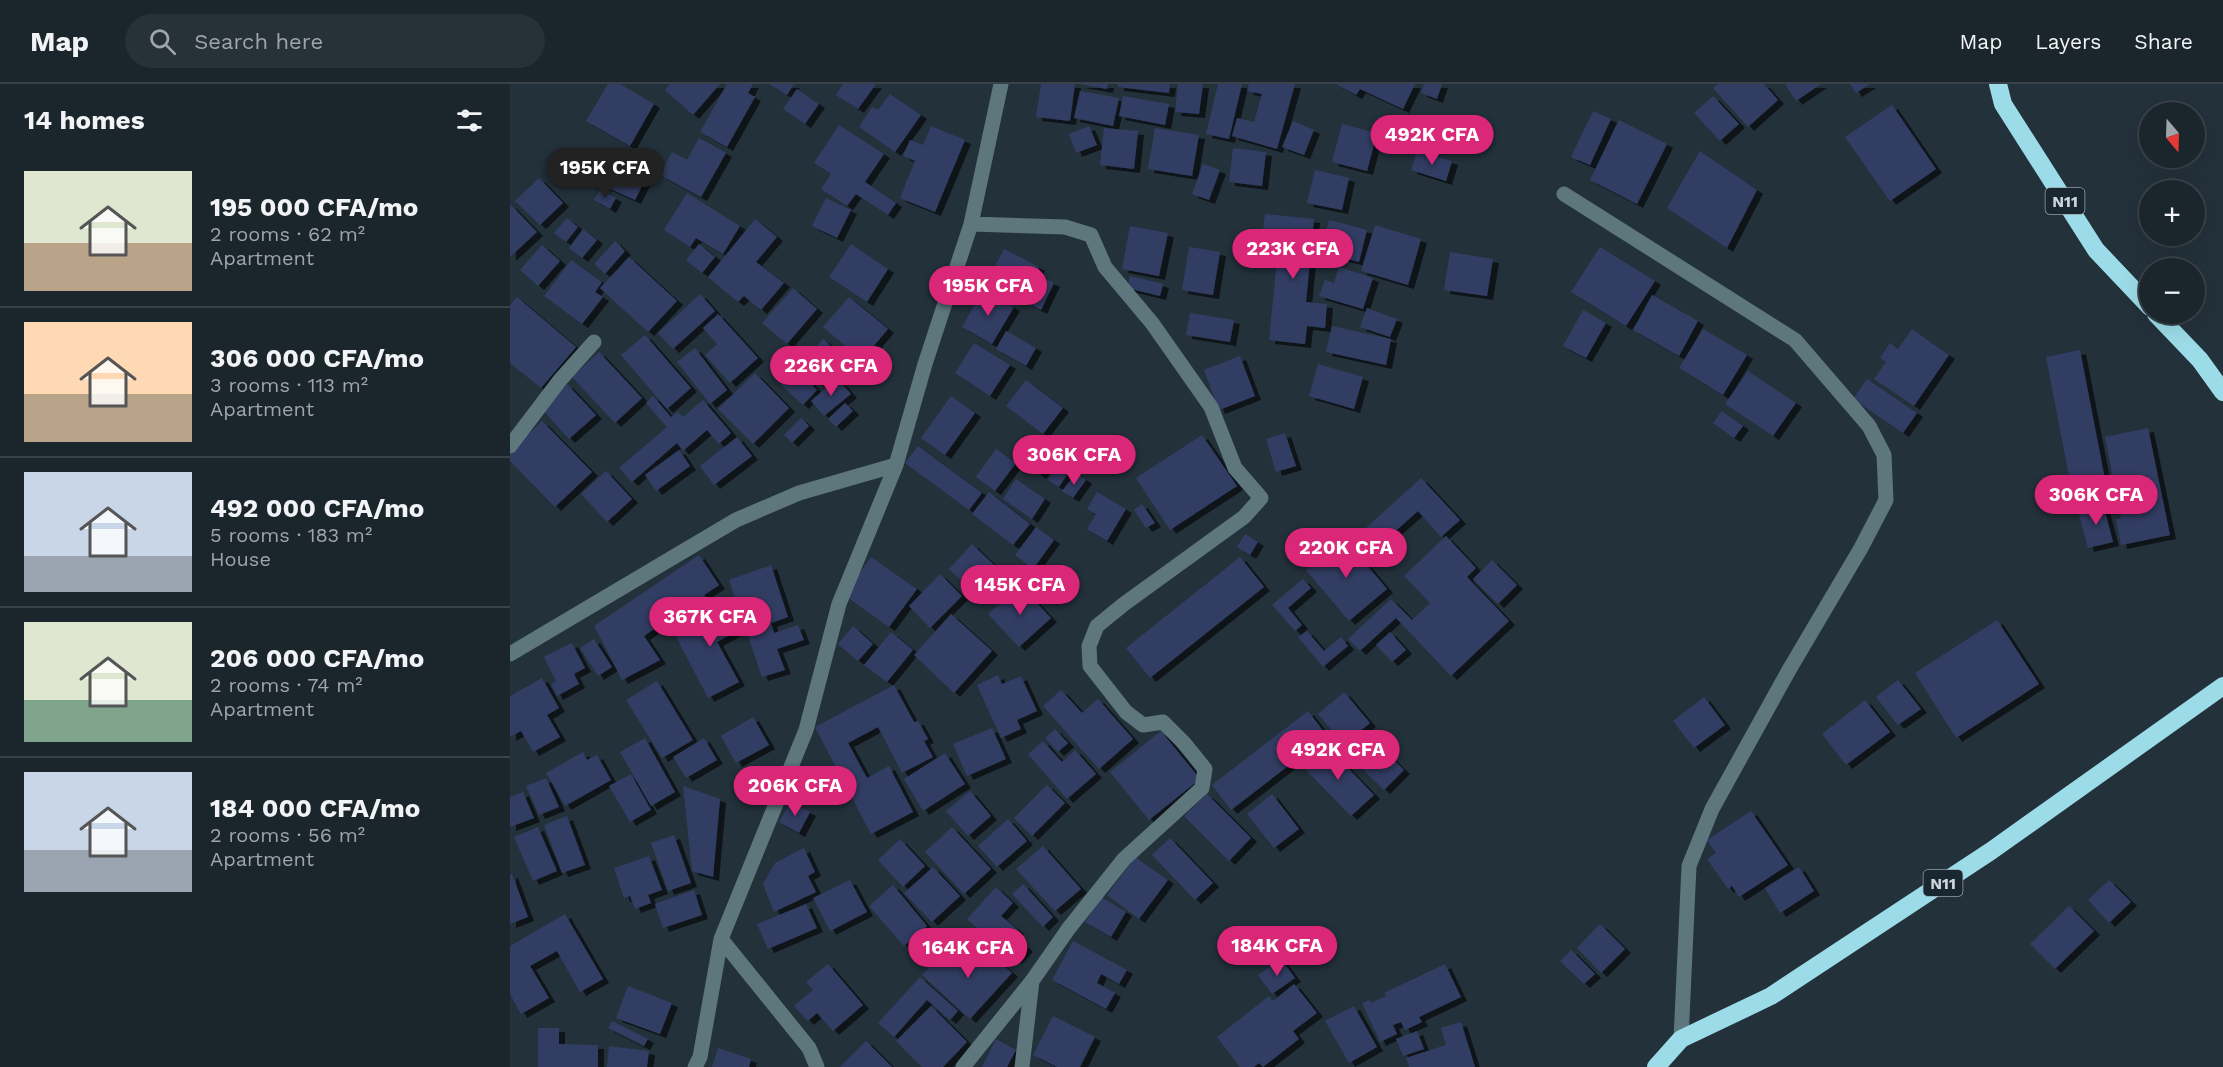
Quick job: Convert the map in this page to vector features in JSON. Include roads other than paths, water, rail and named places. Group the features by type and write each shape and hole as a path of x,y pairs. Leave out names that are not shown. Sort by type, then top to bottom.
{"highway":[{"name":"N11","path":"1998,84 2003,104 2096,250 2139,295"},
{"path":"2166,324 2200,360 2223,392"},
{"name":"N11","path":"1656,1067 1681,1039 1771,996 1991,851 2223,686"}],"street":[{"path":"695,1067 700,1057 721,939 806,730 839,604 896,465 925,364 971,224 1001,84"},
{"path":"1564,194 1795,340 1869,426 1884,455 1886,500 1712,809 1689,866 1681,1039"},
{"path":"963,1067 1125,859 1202,788 1205,769 1184,743 1163,722 1143,725 1126,712 1090,666 1089,646 1097,626 1244,517 1261,498 1235,468 1211,407 1152,323 1105,267 1091,235 1065,227 971,224"},
{"path":"510,446 560,380 594,342"},
{"path":"510,654 736,520 799,493 896,465"},
{"path":"721,939 809,1048 817,1067"},
{"path":"1022,1067 1032,981"}]}
